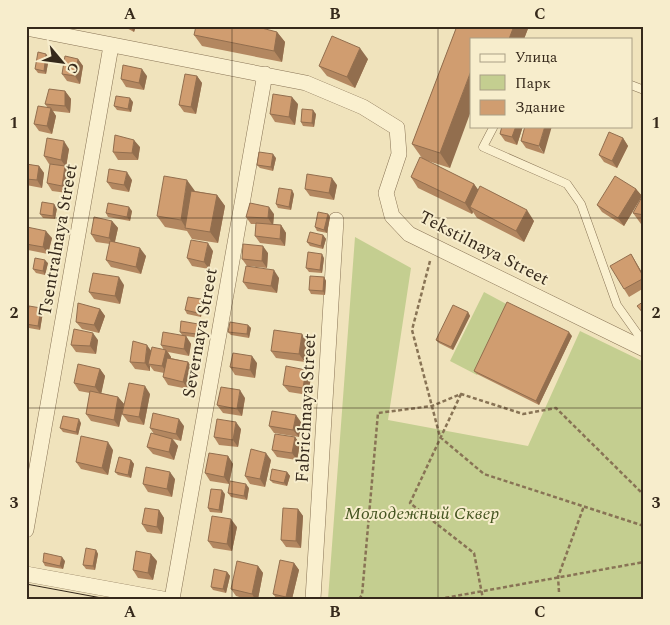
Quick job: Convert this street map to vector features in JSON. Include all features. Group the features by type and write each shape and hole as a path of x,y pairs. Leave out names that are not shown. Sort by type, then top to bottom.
{"street":[{"path":"26,28 111,46 265,74"},
{"name":"Tsentralnaya Street","path":"26,530 111,46"},
{"name":"Tekstilnaya Street","path":"265,74 306,83 363,106 397,128 399,154 386,193 392,216 408,234 644,349"},
{"name":"Severnaya Street","path":"172,599 265,74"},
{"name":"Fabrichnaya Street","path":"313,599 336,220"},
{"path":"26,574 163,599"}],"lane":[{"path":"632,85 644,90"},
{"path":"493,128 483,147 567,184 581,204 617,305 644,343"}],"path":[{"path":"433,247 412,330 440,437 484,474 644,526"},
{"path":"462,394 410,503 474,553 483,599"},
{"path":"359,599 362,595 378,413 432,406 462,394 523,414 556,408 644,495"},
{"path":"559,592 558,577 584,506"},
{"path":"439,599 644,562"}],"green space":[{"name":"Молодежный Сквер","path":"355,237 411,268 388,420 528,446 580,331 644,362 644,599 328,599"},
{"path":"484,292 510,306 477,375 450,361"}],"building":[{"path":"196,26 254,26 277,32 274,51 194,35"},
{"path":"457,26 514,26 509,38 470,38 470,74 440,153 412,144"},
{"path":"332,36 360,48 347,77 319,66"},
{"path":"38,52 46,54 44,71 35,69"},
{"path":"65,56 78,59 75,76 62,74"},
{"path":"123,65 142,69 139,83 121,79"},
{"path":"185,74 197,76 191,107 179,105"},
{"path":"49,89 65,91 65,106 45,104"},
{"path":"273,94 292,97 289,117 270,114"},
{"path":"116,96 130,98 128,109 114,106"},
{"path":"38,106 51,108 47,126 34,124"},
{"path":"302,109 313,110 312,123 301,122"},
{"path":"502,128 515,128 512,137 500,134"},
{"path":"524,128 544,128 539,146 521,141"},
{"path":"609,132 623,138 612,161 599,155"},
{"path":"115,135 134,140 132,153 113,152"},
{"path":"47,138 64,141 61,160 44,156"},
{"path":"259,152 273,154 271,167 257,165"},
{"path":"420,157 474,184 465,203 411,177"},
{"path":"26,164 39,166 37,180 26,179"},
{"path":"50,164 65,166 62,186 47,183"},
{"path":"109,169 127,172 124,185 107,182"},
{"path":"307,174 332,178 329,193 305,189"},
{"path":"164,176 187,180 181,220 157,216"},
{"path":"615,176 636,189 618,218 597,205"},
{"path":"480,186 527,210 516,231 470,207"},
{"path":"279,188 292,190 289,207 276,204"},
{"path":"191,191 217,195 210,232 185,228"},
{"path":"644,193 644,215 633,213"},
{"path":"42,202 54,204 53,216 40,214"},
{"path":"108,203 129,207 127,217 106,213"},
{"path":"250,203 269,207 268,218 246,217"},
{"path":"318,212 328,214 324,230 315,227"},
{"path":"94,217 112,221 109,238 91,234"},
{"path":"256,223 281,225 280,239 255,236"},
{"path":"27,227 46,231 43,247 26,244"},
{"path":"310,232 323,235 321,246 307,242"},
{"path":"191,240 208,243 204,262 187,258"},
{"path":"110,241 140,248 136,267 106,260"},
{"path":"243,244 263,246 262,261 242,259"},
{"path":"308,252 322,254 320,270 306,268"},
{"path":"631,254 644,278 624,289 610,266"},
{"path":"35,258 45,260 43,271 33,269"},
{"path":"246,266 274,270 271,286 243,282"},
{"path":"93,273 119,277 115,296 89,292"},
{"path":"310,276 324,277 323,291 309,290"},
{"path":"188,297 201,299 198,313 185,310"},
{"path":"644,301 644,314 637,306"},
{"path":"507,302 569,332 536,401 474,371"},
{"path":"78,303 100,309 94,325 76,322"},
{"path":"453,305 468,312 451,347 436,340"},
{"path":"29,306 41,308 38,326 26,324"},
{"path":"181,321 198,324 197,334 180,332"},
{"path":"230,322 248,325 247,334 228,332"},
{"path":"74,329 93,333 90,346 71,345"},
{"path":"274,330 302,334 299,354 271,351"},
{"path":"163,332 186,336 184,349 161,345"},
{"path":"133,341 147,345 145,363 130,362"},
{"path":"152,347 166,350 162,366 148,364"},
{"path":"233,353 252,356 250,370 230,367"},
{"path":"167,358 188,362 183,382 163,377"},
{"path":"78,364 100,369 95,387 74,383"},
{"path":"286,366 306,370 303,388 283,385"},
{"path":"129,383 145,386 139,417 122,414"},
{"path":"221,387 240,390 237,409 217,405"},
{"path":"90,391 118,397 114,420 86,414"},
{"path":"272,411 296,415 293,430 269,426"},
{"path":"153,413 179,419 176,434 150,428"},
{"path":"63,416 79,419 76,432 60,428"},
{"path":"217,419 236,422 233,440 214,437"},
{"path":"151,433 172,439 169,452 147,447"},
{"path":"275,434 295,437 292,453 272,450"},
{"path":"81,436 108,442 102,468 76,462"},
{"path":"251,449 266,453 260,479 245,476"},
{"path":"209,453 228,456 224,477 205,473"},
{"path":"119,457 131,460 128,475 115,472"},
{"path":"146,467 170,472 167,489 143,484"},
{"path":"272,469 287,472 284,483 270,480"},
{"path":"230,481 246,484 244,496 228,493"},
{"path":"211,489 222,490 219,510 208,508"},
{"path":"145,508 159,510 157,527 142,524"},
{"path":"283,508 298,509 296,541 281,540"},
{"path":"212,516 231,519 227,544 208,541"},
{"path":"86,548 96,550 93,566 83,565"},
{"path":"136,551 151,554 148,573 133,570"},
{"path":"44,553 62,557 60,566 43,562"},
{"path":"280,560 294,563 286,597 273,594"},
{"path":"237,561 258,566 252,594 231,589"},
{"path":"214,569 227,572 223,589 211,587"}],"tram line":[{"path":"26,584 107,599"}]}
